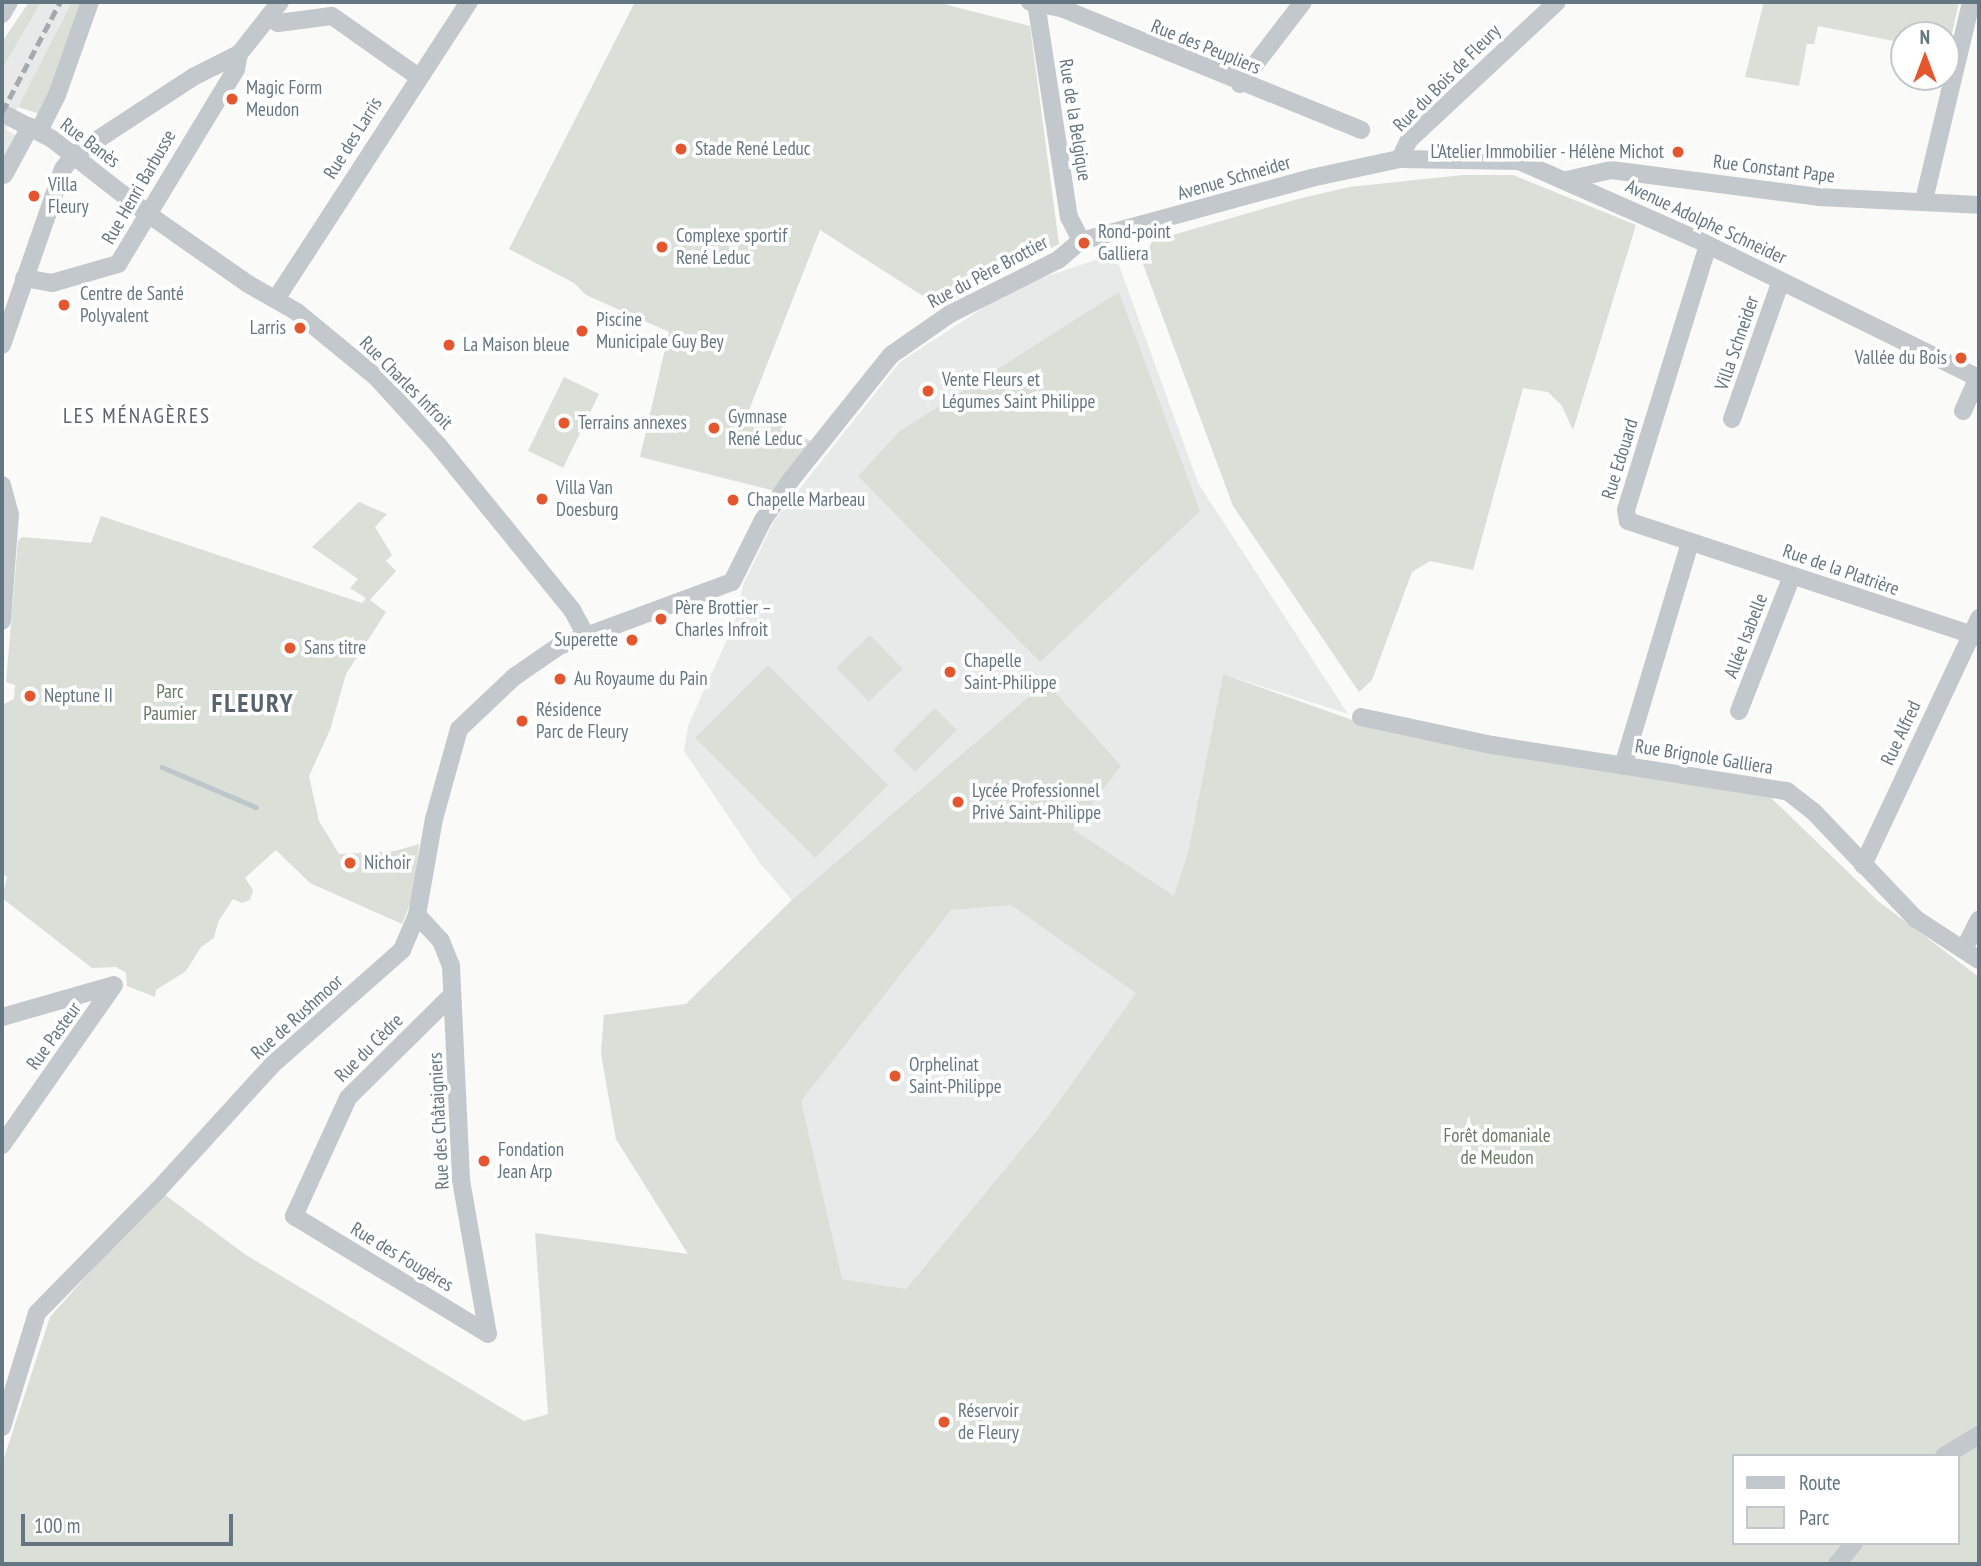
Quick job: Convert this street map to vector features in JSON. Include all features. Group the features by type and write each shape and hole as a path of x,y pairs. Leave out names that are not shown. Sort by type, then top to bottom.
{"street":[{"path":"2,14 9,2"},
{"path":"5,175 30,127 57,94 90,2"},
{"name":"Rue Henri Barbusse","path":"24,278 52,282 118,264 216,95 236,69 239,54 280,2"},
{"name":"Rue des Larris","path":"276,299 417,76 469,2"},
{"name":"Rue des Peupliers","path":"1034,2 1062,5 1240,84 1361,130"},
{"name":"Rue de la Belgique","path":"1034,2 1069,217 1081,241"},
{"path":"1240,84 1303,2"},
{"name":"Rue du Bois de Fleury","path":"1401,159 1409,140 1557,2"},
{"path":"1924,200 1972,2"},
{"path":"268,16 278,23 332,16 417,76"},
{"name":"Rue Henri Barbusse","path":"74,155 209,68 239,54"},
{"path":"209,68 216,95"},
{"name":"Rue Banès","path":"2,113 74,155 148,214"},
{"path":"2,345 63,169 74,155"},
{"name":"Avenue Adolphe Schneider","path":"1401,159 1519,161 1567,180 1708,245 1978,378"},
{"name":"Avenue Schneider","path":"1081,241 1311,178 1401,159"},
{"name":"Rue Constant Pape","path":"1567,180 1611,170 1818,197 1924,200 1979,205"},
{"name":"Rue Charles Infroit","path":"148,214 315,326 386,388 475,490 572,610 585,633"},
{"name":"Rue du Père Brottier","path":"585,633 732,582 763,520 790,481 891,355 950,314 1058,260 1081,241"},
{"name":"Rue Edouard","path":"1690,543 1633,524 1625,517 1708,245"},
{"name":"Villa Schneider","path":"1732,419 1781,281"},
{"path":"1963,411 1978,378"},
{"path":"2,485 10,514 2,621"},
{"path":"1623,765 1690,543"},
{"name":"Rue de la Platrière","path":"1690,543 1977,630"},
{"name":"Allée Isabelle","path":"1739,711 1792,576"},
{"name":"Rue Alfred","path":"1863,865 1977,630"},
{"name":"Rue de Rushmoor","path":"2,1427 37,1313 158,1190 272,1065 402,950 417,915 434,819 458,729 514,677 585,633"},
{"name":"Rue Brignole Galliera","path":"1361,717 1623,765 1787,791 1814,812 1916,919 1979,960"},
{"name":"Rue des Châtaigniers","path":"417,915 440,941 451,966 461,1180 488,1334"},
{"path":"1964,949 1979,920"},
{"name":"Rue Pasteur","path":"2,1017 114,985 2,1144"},
{"name":"Rue du Cèdre","path":"294,1216 348,1098 452,995"},
{"name":"Rue des Fougères","path":"294,1216 488,1334"},
{"path":"1947,1454 1979,1435"},
{"path":"1837,1564 1852,1545"}],"shaded area":[{"path":"39,2 73,2 6,129 16,136 2,164 2,69"},
{"name":"Lycée Professionnel Privé Saint-Philippe","path":"1104,257 1119,265 1198,483 1348,714 1223,674 1188,852 1150,974 1047,1118 906,1289 689,1255 616,1139 601,1053 604,1015 686,1004 792,900 760,863 684,751 688,726 735,622 743,585 774,521 900,362 1015,287"}],"green space":[{"path":"29,2 41,2 2,69 2,42"},
{"path":"72,2 85,2 43,115 18,107"},
{"name":"Complexe sportif René Leduc","path":"635,2 936,2 1030,26 1059,244 940,307 820,230 749,410 811,441 775,491 640,457 669,332 586,295 574,283 509,249"},
{"path":"1764,2 1959,2 1955,21 1890,21 1890,40 1818,26 1814,44 1807,44 1799,86 1745,77"},
{"path":"1463,175 1513,175 1636,225 1573,430 1562,406 1548,392 1523,388 1473,570 1430,561 1412,572 1372,680 1359,692 1233,506 1143,264 1152,241 1294,200 1349,187"},
{"path":"1119,292 1200,511 1040,662 858,476 900,431"},
{"name":"Terrains annexes","path":"564,377 599,394 563,468 528,451"},
{"name":"Parc Paumier","path":"359,502 387,514 375,527 392,555 386,561 396,571 370,600 386,612 346,674 330,730 309,776 319,821 339,854 395,851 419,844 414,894 402,924 310,883 276,850 245,878 253,890 250,900 242,903 233,899 218,922 214,938 201,947 186,971 156,990 155,997 127,986 126,973 116,967 92,968 2,898 7,877 2,873 2,705 14,699 15,685 6,682 18,541 22,537 91,543 101,516 362,603 366,598 350,588 358,579 312,547"},
{"path":"870,635 903,669 869,701 836,668"},
{"path":"768,665 888,785 815,858 695,738"},
{"name":"Forêt domaniale de Meudon","path":"1223,674 1361,723 1764,791 1878,901 1979,977 1979,1564 2,1564 2,1464 50,1317 161,1192 246,1255 524,1421 548,1414 535,1233 688,1254 616,1139 601,1053 604,1015 686,1004 792,900 1046,682 1121,766 1072,829 1174,896 1188,852","holes":["1011,905 1136,993 1047,1118 906,1289 842,1279 801,1101 951,910"]},
{"path":"935,708 957,730 915,772 893,750"}],"waterway":[{"path":"162,767 256,807"}],"railway":[{"path":"2,112 60,2"}],"place":[{"name":"Magic Form Meudon","path":"232,99"},
{"name":"Stade René Leduc","path":"681,149"},
{"name":"L'Atelier Immobilier - Hélène Michot","path":"1678,152"},
{"name":"Villa Fleury","path":"34,196"},
{"name":"Rond-point Galliera","path":"1084,243"},
{"name":"Complexe sportif René Leduc","path":"662,247"},
{"name":"Centre de Santé Polyvalent","path":"64,305"},
{"name":"Larris","path":"300,328"},
{"name":"Piscine Municipale Guy Bey","path":"582,331"},
{"name":"La Maison bleue","path":"449,345"},
{"name":"Vallée du Bois","path":"1961,358"},
{"name":"Vente Fleurs et Légumes Saint Philippe","path":"928,391"},
{"name":"Terrains annexes","path":"564,423"},
{"name":"Gymnase René Leduc","path":"714,428"},
{"name":"Villa Van Doesburg","path":"542,499"},
{"name":"Chapelle Marbeau","path":"733,500"},
{"name":"Père Brottier – Charles Infroit","path":"661,619"},
{"name":"Superette","path":"632,640"},
{"name":"Sans titre","path":"290,648"},
{"name":"Chapelle Saint-Philippe","path":"950,672"},
{"name":"Au Royaume du Pain","path":"560,679"},
{"name":"Neptune II","path":"30,696"},
{"name":"Résidence Parc de Fleury","path":"522,721"},
{"name":"Lycée Professionnel Privé Saint-Philippe","path":"958,802"},
{"name":"Nichoir","path":"350,863"},
{"name":"Orphelinat Saint-Philippe","path":"895,1076"},
{"name":"Fondation Jean Arp","path":"484,1161"},
{"name":"Réservoir de Fleury","path":"944,1422"}],"district":[{"name":"LES MÉNAGÈRES","path":"137,416"},
{"name":"FLEURY","path":"253,703"}]}
